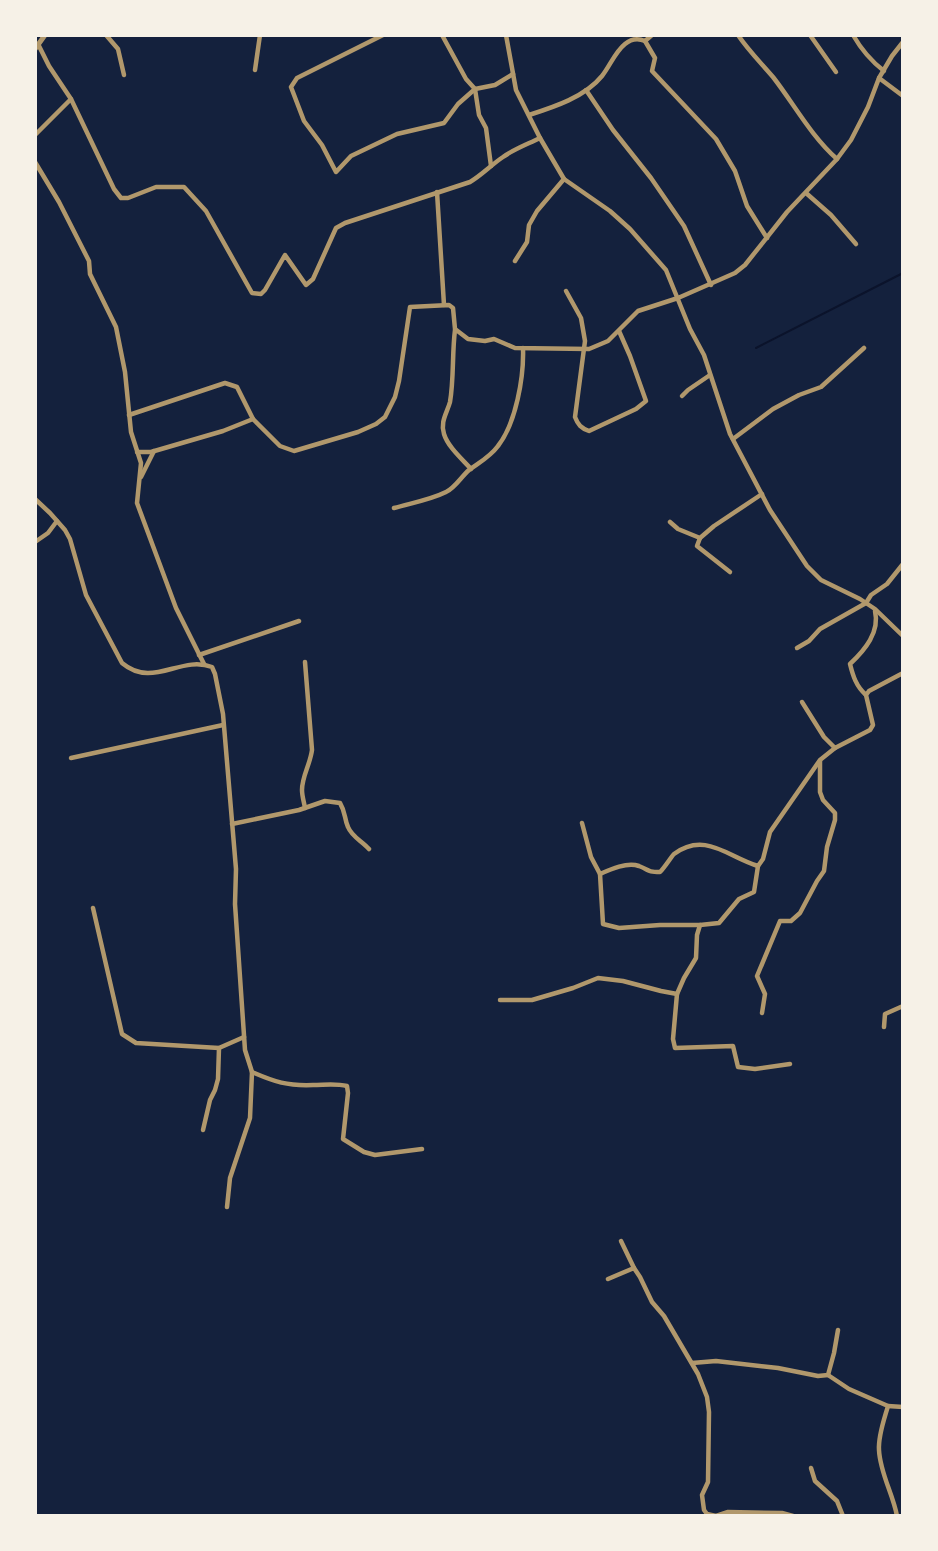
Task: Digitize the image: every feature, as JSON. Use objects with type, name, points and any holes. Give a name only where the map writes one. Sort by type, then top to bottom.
[{"type":"street","points":[[45,35],[37,47],[71,99],[114,189],[121,198],[156,187],[184,187],[206,211],[252,293],[261,294],[265,290],[285,255],[306,285],[313,279],[336,228],[470,182],[505,155],[540,138]]},
{"type":"street","points":[[106,35],[118,49],[124,75]]},
{"type":"street","points":[[255,70],[260,35]]},
{"type":"street","points":[[383,35],[297,78],[291,87],[304,121],[322,145],[336,172],[351,156],[397,134],[444,123],[458,104],[475,89],[495,85],[513,74]]},
{"type":"street","points":[[442,35],[466,79],[475,89],[479,115],[486,128],[491,166]]},
{"type":"street","points":[[506,35],[516,90],[540,138],[565,179],[610,211],[663,265],[704,355],[733,439],[770,510],[807,566],[821,580],[875,609],[903,636]]},
{"type":"street","points":[[645,41],[652,35]]},
{"type":"street","points":[[739,35],[837,159]]},
{"type":"street","points":[[810,35],[835,72]]},
{"type":"street","points":[[853,35],[861,48],[884,71]]},
{"type":"street","points":[[529,115],[586,90],[600,79],[627,42],[639,39],[645,41],[655,58],[652,71],[716,139],[736,171],[747,206],[767,238]]},
{"type":"street","points":[[456,329],[468,339],[494,340],[515,348],[589,349],[619,331],[638,311],[678,299],[735,273],[745,265],[851,140],[879,78],[903,42]]},
{"type":"street","points":[[879,78],[903,96]]},
{"type":"street","points":[[586,90],[684,226],[711,285]]},
{"type":"street","points":[[35,135],[71,99]]},
{"type":"street","points":[[35,162],[89,261],[90,274],[116,327],[125,372],[131,432],[141,463],[137,503],[176,608],[204,664]]},
{"type":"street","points":[[515,261],[527,242],[529,225],[537,211],[565,179]]},
{"type":"street","points":[[437,192],[444,305]]},
{"type":"street","points":[[806,193],[831,215],[856,243]]},
{"type":"street","points":[[566,291],[581,318],[584,349],[575,417],[583,429],[589,431],[636,409],[646,401],[619,331]]},
{"type":"street","points":[[129,415],[225,383],[237,387],[253,419],[280,446],[294,450],[358,432],[385,417],[395,397],[410,307],[449,304],[453,307],[456,329],[450,399],[442,422],[447,440],[471,469]]},
{"type":"street","points":[[394,508],[449,491],[500,444],[515,407],[523,375],[523,348]]},
{"type":"street","points":[[733,439],[773,409],[821,387],[864,348]]},
{"type":"street","points":[[682,396],[710,375]]},
{"type":"street","points":[[137,452],[151,452],[223,431],[253,419]]},
{"type":"street","points":[[139,481],[155,450]]},
{"type":"street","points":[[730,572],[697,546],[699,538],[762,494]]},
{"type":"street","points":[[35,499],[65,530],[70,539],[86,595],[122,663],[137,672],[149,674],[204,664],[212,667],[215,674],[223,714],[236,869],[235,904],[245,1049],[252,1072],[250,1118],[230,1178],[227,1207]]},
{"type":"street","points":[[35,542],[48,533],[57,521]]},
{"type":"street","points":[[670,522],[678,529],[699,538]]},
{"type":"street","points":[[797,648],[809,641],[820,629],[866,603],[871,595],[887,584],[903,564]]},
{"type":"street","points":[[582,823],[591,857],[600,874],[603,924],[619,928],[719,923],[739,899],[754,892],[758,866],[763,859],[770,832],[820,760],[835,748],[870,730],[873,725],[866,695],[858,687],[850,664],[862,652],[874,632],[877,619],[875,609]]},
{"type":"street","points":[[200,655],[299,621]]},
{"type":"street","points":[[305,662],[312,750],[310,764],[304,775],[302,792],[305,808]]},
{"type":"street","points":[[866,695],[903,673]]},
{"type":"street","points":[[803,702],[824,737],[835,748]]},
{"type":"street","points":[[71,758],[223,725]]},
{"type":"street","points":[[762,1013],[765,995],[757,976],[780,922],[791,921],[800,913],[824,871],[835,813],[823,800],[820,792],[820,760]]},
{"type":"street","points":[[232,824],[325,801],[340,803],[346,812],[347,826],[369,849]]},
{"type":"street","points":[[600,874],[628,865],[638,865],[648,872],[660,872],[672,855],[691,845],[721,849],[758,866]]},
{"type":"street","points":[[93,908],[122,1034],[136,1043],[219,1048],[244,1037]]},
{"type":"street","points":[[699,925],[696,958],[677,994],[673,1039],[675,1048],[733,1046],[738,1066],[747,1068],[790,1063]]},
{"type":"street","points":[[500,1000],[532,1000],[598,978],[677,994]]},
{"type":"street","points":[[884,1027],[885,1014],[903,1006]]},
{"type":"street","points":[[203,1130],[218,1079],[219,1048]]},
{"type":"street","points":[[252,1072],[276,1083],[346,1086],[348,1093],[343,1139],[364,1152],[375,1155],[422,1149]]},
{"type":"street","points":[[621,1241],[652,1302],[698,1374],[708,1402],[708,1482],[702,1495],[704,1510],[707,1514],[716,1516],[728,1512],[782,1513],[793,1516]]},
{"type":"street","points":[[608,1279],[634,1268]]},
{"type":"street","points":[[828,1375],[838,1330]]},
{"type":"street","points":[[692,1363],[716,1360],[818,1376],[828,1375],[849,1389],[888,1406],[903,1407]]},
{"type":"street","points":[[888,1406],[878,1447],[884,1476],[898,1516],[890,1516]]},
{"type":"street","points":[[811,1468],[815,1481],[837,1501],[843,1516]]},
{"type":"waterway","points":[[756,348],[903,273]]}]
